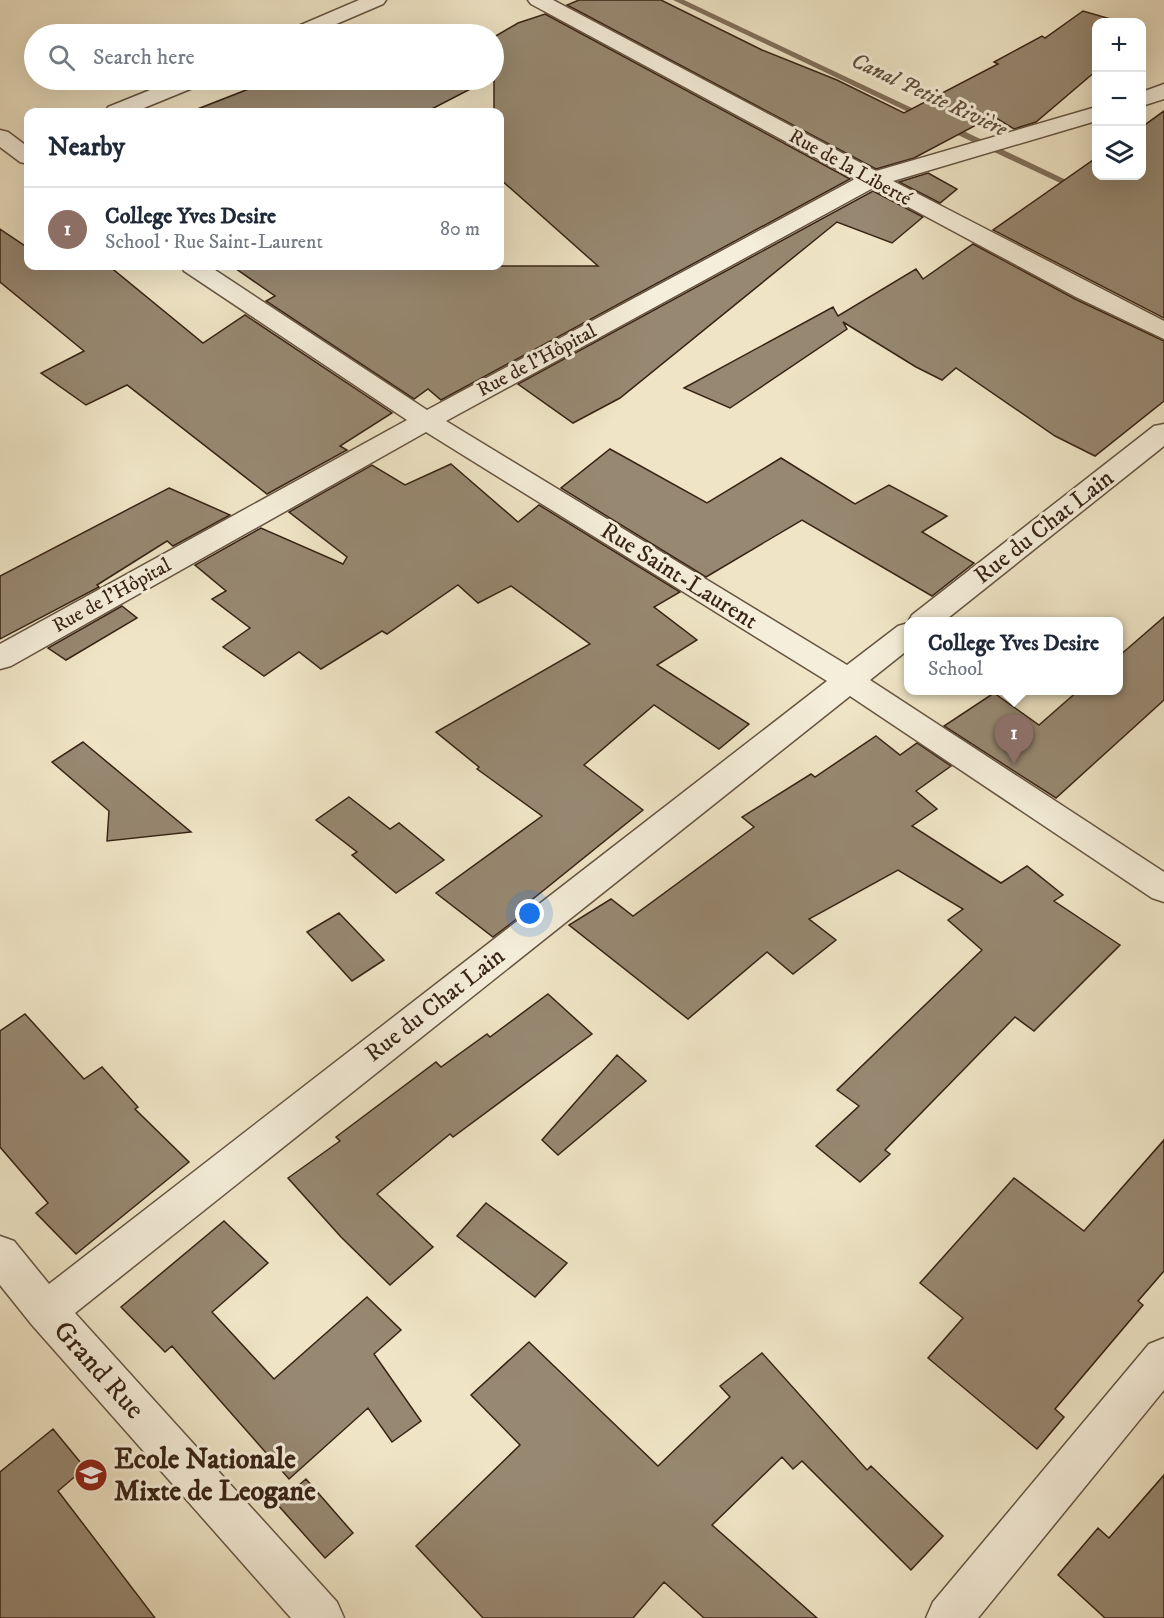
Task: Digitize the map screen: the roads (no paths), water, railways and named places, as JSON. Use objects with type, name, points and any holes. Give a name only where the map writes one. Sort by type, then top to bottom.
[{"type":"street","points":[[320,24],[376,0]]},
{"type":"street","name":"Rue de la Liberté","points":[[538,0],[656,61],[871,180],[1164,331]]},
{"type":"street","points":[[126,108],[168,90]]},
{"type":"street","points":[[1146,98],[1164,91]]},
{"type":"street","name":"Rue de l'Hôpital","points":[[0,658],[426,421],[871,180],[1092,115]]},
{"type":"street","points":[[0,137],[24,151]]},
{"type":"street","points":[[0,163],[24,154]]},
{"type":"street","name":"Rue Saint-Laurent","points":[[199,270],[426,421],[848,680],[1164,889]]},
{"type":"street","name":"Rue du Chat Lain","points":[[928,617],[1164,432]]},
{"type":"street","name":"Rue du Chat Lain","points":[[46,1311],[904,637]]},
{"type":"street","name":"Grand Rue","points":[[0,1254],[46,1311],[321,1618]]},
{"type":"street","points":[[949,1618],[1164,1358]]},
{"type":"waterway","name":"Canal Petite Rivière","points":[[677,0],[926,117]]},
{"type":"waterway","name":"Canal Petite Rivière","points":[[946,126],[1078,188]]},
{"type":"place","name":"College Yves Desire","points":[[1014,764]]},
{"type":"place","name":"Ecole Nationale Mixte de Leogane","points":[[91,1475]]}]
